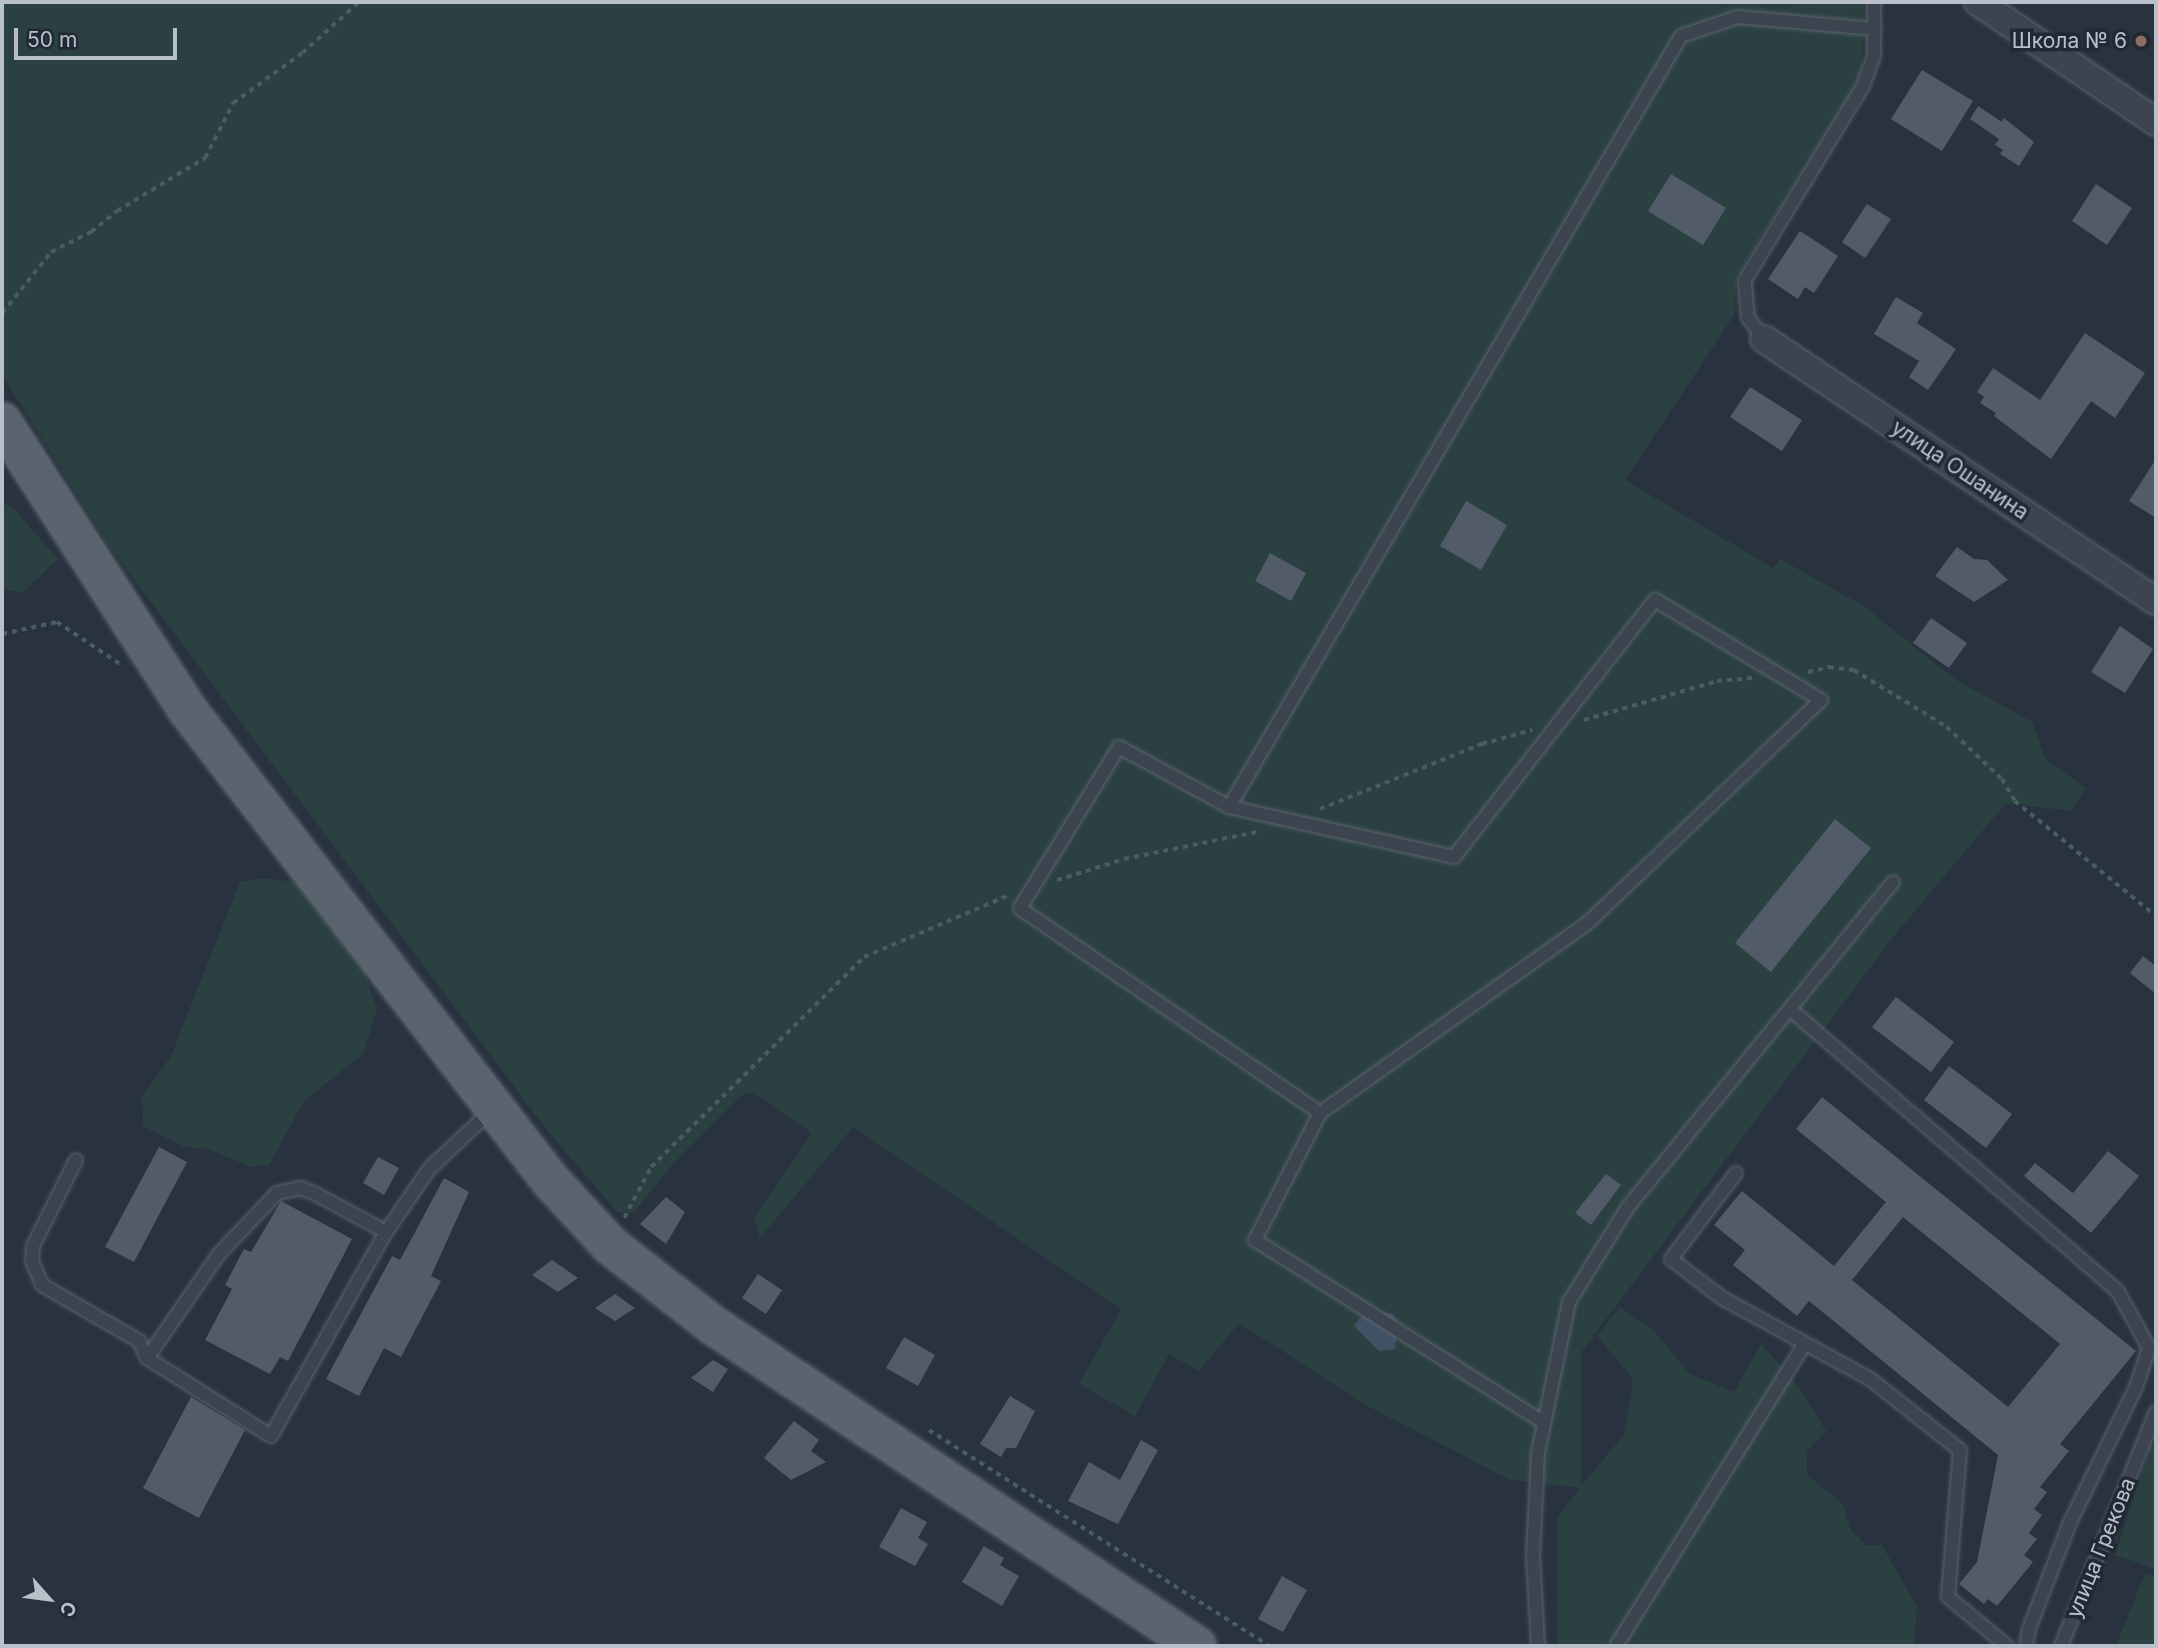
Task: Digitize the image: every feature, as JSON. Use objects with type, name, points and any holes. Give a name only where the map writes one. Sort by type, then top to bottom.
[{"type":"main road","points":[[2,422],[52,506],[187,708],[550,1180],[611,1246],[651,1281],[1197,1646]]},
{"type":"street","points":[[1978,2],[2156,122]]},
{"type":"street","name":"улица Ошанина","points":[[1764,339],[2156,601]]},
{"type":"lane","points":[[1764,339],[1748,318],[1745,280],[1863,86],[1874,55],[1874,2]]},
{"type":"lane","points":[[1229,807],[1681,36],[1738,17],[1874,29]]},
{"type":"lane","points":[[1320,1114],[1020,908],[1119,747],[1229,807],[1454,857],[1654,600],[1821,700],[1589,922],[1320,1114],[1255,1240],[1544,1423]]},
{"type":"lane","points":[[1538,1646],[1533,1556],[1544,1423],[1569,1302],[1593,1257],[1628,1207],[1893,882]]},
{"type":"lane","points":[[1791,1010],[2117,1290],[2149,1348],[2136,1387],[2071,1520],[2029,1629],[2026,1646]]},
{"type":"lane","points":[[76,1160],[33,1246],[36,1273],[54,1294],[139,1341],[147,1358],[271,1436],[386,1232],[430,1168],[494,1107]]},
{"type":"lane","points":[[1736,1173],[1671,1259],[1723,1298],[1882,1386],[1960,1450],[1948,1597],[2007,1646]]},
{"type":"lane","points":[[147,1358],[219,1254],[277,1193],[300,1188],[314,1193],[386,1232]]},
{"type":"lane","points":[[1616,1646],[1805,1343]]},
{"type":"lane","name":"улица Грекова","points":[[2061,1646],[2156,1412]]},
{"type":"path","points":[[2,313],[51,252],[92,232],[117,211],[205,158],[233,103],[302,53],[359,2]]},
{"type":"path","points":[[2,634],[57,622],[122,665]]},
{"type":"path","points":[[921,1425],[1269,1646]]},
{"type":"green space","points":[[2,2],[1864,2],[1862,67],[1855,86],[1737,276],[1734,315],[1625,480],[1773,568],[1780,559],[1862,605],[1956,680],[2032,722],[2046,760],[2086,788],[2071,811],[2006,803],[1893,937],[1582,1351],[1581,1486],[1624,1435],[1633,1379],[1597,1336],[1620,1307],[1654,1331],[1690,1374],[1734,1392],[1761,1344],[1798,1385],[1826,1431],[1807,1451],[1807,1475],[1843,1504],[1850,1529],[1866,1545],[1882,1545],[1917,1607],[1914,1646],[1558,1646],[1558,1516],[1580,1488],[1510,1480],[1366,1405],[1239,1323],[1199,1371],[1169,1354],[1135,1416],[1079,1384],[1121,1309],[853,1127],[760,1238],[754,1218],[812,1133],[753,1092],[742,1095],[672,1165],[633,1213],[617,1212],[542,1124],[111,549],[2,375]]},
{"type":"green space","points":[[2,502],[14,509],[58,559],[23,592],[2,590]]},
{"type":"green space","points":[[261,878],[297,882],[363,965],[377,1010],[363,1054],[304,1101],[269,1165],[252,1167],[208,1149],[185,1147],[143,1126],[142,1097],[171,1056],[240,882]]},
{"type":"green space","points":[[2151,1445],[2156,1447],[2156,1569],[2115,1555]]},
{"type":"green space","points":[[2145,1573],[2156,1577],[2156,1646],[2116,1646]]},
{"type":"water","points":[[1365,1310],[1393,1314],[1398,1323],[1395,1349],[1379,1351],[1354,1326]]},
{"type":"building","points":[[1922,70],[1973,101],[1942,151],[1891,119]]},
{"type":"building","points":[[1978,106],[2002,122],[2004,118],[2034,142],[2019,166],[2000,154],[2003,150],[1995,145],[1999,139],[1970,119]]},
{"type":"building","points":[[1671,174],[1726,208],[1703,245],[1648,211]]},
{"type":"building","points":[[2096,184],[2132,208],[2107,245],[2072,221]]},
{"type":"building","points":[[1867,204],[1891,219],[1865,258],[1842,242]]},
{"type":"building","points":[[1800,231],[1838,256],[1814,293],[1805,287],[1798,299],[1768,279]]},
{"type":"building","points":[[1896,297],[1923,313],[1917,323],[1956,349],[1928,390],[1909,377],[1919,361],[1874,334]]},
{"type":"building","points":[[2085,333],[2145,373],[2115,418],[2091,401],[2051,459],[1994,416],[1996,413],[1980,403],[1984,397],[1977,392],[1993,368],[2040,400]]},
{"type":"building","points":[[1750,387],[1802,420],[1782,451],[1730,417]]},
{"type":"building","points":[[2156,459],[2156,518],[2129,501]]},
{"type":"building","points":[[1466,501],[1507,525],[1481,570],[1440,546]]},
{"type":"building","points":[[1957,547],[1974,559],[1987,560],[2008,580],[1974,602],[1935,576]]},
{"type":"building","points":[[1270,553],[1306,573],[1291,601],[1255,581]]},
{"type":"building","points":[[1931,618],[1967,643],[1949,668],[1913,643]]},
{"type":"building","points":[[2120,626],[2153,649],[2125,693],[2091,672]]},
{"type":"building","points":[[1835,819],[1871,848],[1771,972],[1735,943]]},
{"type":"building","points":[[2143,956],[2156,966],[2156,994],[2130,973]]},
{"type":"building","points":[[1896,997],[1954,1042],[1931,1072],[1872,1027]]},
{"type":"building","points":[[1949,1066],[2012,1114],[1986,1148],[1924,1100]]},
{"type":"building","points":[[1822,1097],[2136,1351],[2060,1444],[2069,1451],[2040,1487],[2047,1492],[2034,1509],[2042,1515],[2029,1533],[2037,1539],[2024,1555],[2033,1562],[1997,1606],[1988,1599],[1984,1604],[1959,1584],[1977,1562],[1998,1455],[1809,1301],[1797,1316],[1733,1265],[1745,1250],[1714,1225],[1742,1191],[1834,1266],[1886,1202],[1796,1129]],"holes":[[[1903,1217],[2060,1344],[2008,1407],[1852,1280]]]},
{"type":"building","points":[[159,1147],[187,1162],[134,1262],[105,1247]]},
{"type":"building","points":[[2108,1151],[2139,1176],[2091,1233],[2024,1176],[2035,1163],[2073,1193]]},
{"type":"building","points":[[378,1157],[399,1168],[384,1195],[363,1183]]},
{"type":"building","points":[[1606,1174],[1621,1185],[1591,1225],[1575,1213]]},
{"type":"building","points":[[444,1178],[469,1192],[431,1276],[441,1281],[401,1357],[384,1348],[359,1396],[326,1379],[392,1256],[400,1260]]},
{"type":"building","points":[[666,1197],[685,1212],[666,1244],[640,1224]]},
{"type":"building","points":[[281,1201],[352,1239],[288,1361],[280,1357],[270,1374],[205,1340],[232,1289],[225,1285],[244,1249],[251,1252]]},
{"type":"building","points":[[552,1260],[578,1278],[558,1292],[532,1275]]},
{"type":"building","points":[[758,1274],[782,1290],[766,1314],[742,1298]]},
{"type":"building","points":[[615,1294],[635,1308],[615,1321],[595,1308]]},
{"type":"building","points":[[904,1337],[935,1355],[918,1386],[886,1368]]},
{"type":"building","points":[[713,1360],[728,1369],[713,1392],[691,1378]]},
{"type":"building","points":[[1010,1396],[1035,1411],[1016,1448],[1006,1448],[1001,1457],[980,1444]]},
{"type":"building","points":[[191,1397],[245,1430],[199,1518],[143,1488]]},
{"type":"building","points":[[794,1421],[819,1440],[811,1451],[826,1462],[791,1480],[764,1458]]},
{"type":"building","points":[[1141,1440],[1158,1450],[1118,1524],[1068,1501],[1089,1462],[1120,1480]]},
{"type":"building","points":[[901,1508],[927,1522],[918,1538],[928,1544],[915,1566],[879,1547]]},
{"type":"building","points":[[984,1546],[1004,1558],[1000,1565],[1019,1576],[1002,1606],[962,1582]]},
{"type":"building","points":[[1282,1576],[1307,1590],[1283,1632],[1258,1619]]},
{"type":"place","name":"Школа № 6","points":[[2141,41]]}]
